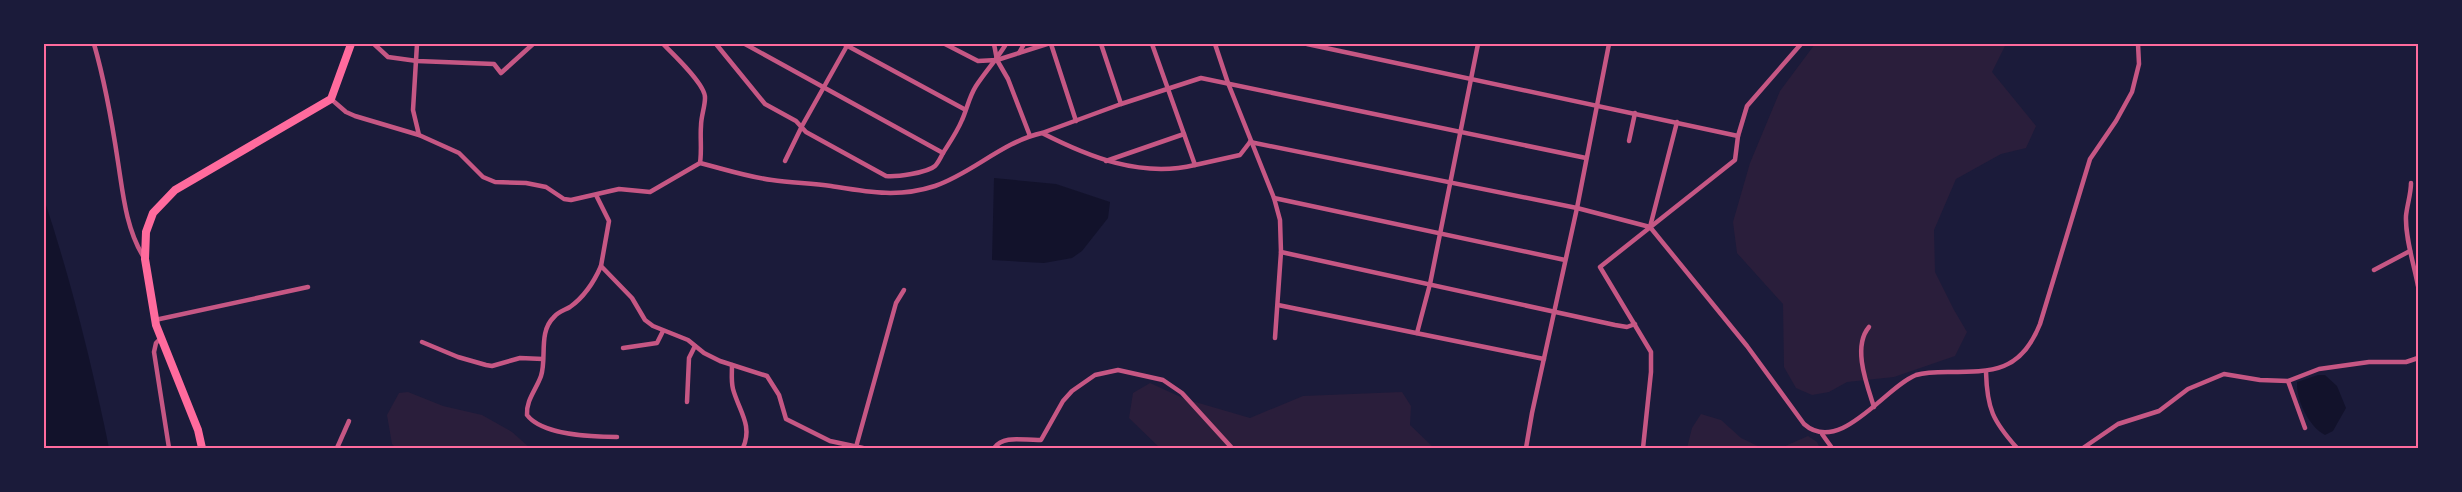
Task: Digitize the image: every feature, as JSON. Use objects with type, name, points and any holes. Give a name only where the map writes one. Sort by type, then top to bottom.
[{"type":"main road","points":[[202,448],[198,430],[155,320],[145,259],[146,232],[153,213],[176,190],[331,99],[351,44]]},
{"type":"street","points":[[94,44],[107,94],[123,200],[139,249],[145,259]]},
{"type":"street","points":[[374,44],[388,57],[417,61],[494,64],[501,73],[533,44]]},
{"type":"street","points":[[417,44],[413,110],[419,135]]},
{"type":"street","points":[[663,44],[702,86],[706,96],[702,112],[703,147],[700,163]]},
{"type":"street","points":[[716,44],[765,104],[802,126],[806,132],[886,176],[897,177],[930,169],[937,164],[957,132],[964,117],[964,110],[977,85],[997,60],[1006,44]]},
{"type":"street","points":[[744,44],[755,46],[824,88],[943,153]]},
{"type":"street","points":[[785,161],[846,44],[964,110]]},
{"type":"street","points":[[945,44],[978,62],[997,60],[1049,44],[1076,121]]},
{"type":"street","points":[[994,44],[997,60],[1008,79],[1030,136]]},
{"type":"street","points":[[1019,53],[1024,44]]},
{"type":"street","points":[[1101,44],[1121,104]]},
{"type":"street","points":[[1152,44],[1195,165]]},
{"type":"street","points":[[1215,44],[1250,142],[1274,198],[1280,220],[1281,252],[1275,338]]},
{"type":"street","points":[[1307,44],[1738,136]]},
{"type":"street","points":[[1417,333],[1430,284],[1478,44]]},
{"type":"street","points":[[1526,448],[1609,44]]},
{"type":"street","points":[[1643,448],[1652,364],[1649,347],[1600,267],[1735,160],[1738,136],[1747,106],[1801,44]]},
{"type":"street","points":[[1250,142],[1577,208],[1650,227],[1747,346],[1804,424],[1815,433],[1822,434],[1832,432],[1874,407],[1915,376],[1932,372],[1986,372],[2011,362],[2028,349],[2035,338],[2090,159],[2116,121],[2132,92],[2139,64],[2138,44]]},
{"type":"street","points":[[331,99],[346,112],[355,116],[419,135],[459,153],[483,177],[495,182],[526,183],[546,187],[564,199],[571,200],[619,189],[650,192],[700,163],[770,180],[831,186],[870,194],[927,188],[945,182],[1030,136],[1201,78],[1586,158]]},
{"type":"street","points":[[1629,141],[1635,113]]},
{"type":"street","points":[[1650,227],[1677,122]]},
{"type":"street","points":[[1042,133],[1089,156],[1155,170],[1176,170],[1240,155],[1250,142]]},
{"type":"street","points":[[1106,161],[1184,134]]},
{"type":"street","points":[[2411,183],[2406,216],[2410,251],[2418,286]]},
{"type":"street","points":[[596,195],[609,221],[601,266],[585,293],[553,318],[548,326],[544,340],[542,373],[526,408],[530,420],[559,432],[591,437],[617,437]]},
{"type":"street","points":[[1274,198],[1565,260]]},
{"type":"street","points":[[2374,270],[2410,251]]},
{"type":"street","points":[[1281,252],[1627,327],[1635,324]]},
{"type":"street","points":[[601,266],[632,298],[645,320],[663,331],[688,340],[704,353],[767,376],[779,395],[786,419],[830,441],[863,448]]},
{"type":"street","points":[[155,320],[308,287]]},
{"type":"street","points":[[856,447],[896,303],[904,290]]},
{"type":"street","points":[[1278,305],[1544,359]]},
{"type":"street","points":[[1869,327],[1862,346],[1866,385],[1874,407]]},
{"type":"street","points":[[623,348],[657,343],[663,331]]},
{"type":"street","points":[[161,338],[156,343],[154,352],[170,448]]},
{"type":"street","points":[[422,342],[458,357],[492,366],[520,358],[543,359]]},
{"type":"street","points":[[687,402],[689,358],[695,346]]},
{"type":"street","points":[[2083,448],[2118,424],[2159,411],[2188,389],[2224,374],[2259,380],[2288,381],[2319,369],[2369,362],[2406,362],[2418,358]]},
{"type":"street","points":[[732,365],[732,387],[748,432],[743,448]]},
{"type":"street","points":[[994,448],[1004,440],[1041,440],[1063,401],[1072,391],[1095,375],[1118,370],[1163,380],[1182,393],[1233,448]]},
{"type":"street","points":[[1986,372],[1987,398],[1991,412],[2017,448]]},
{"type":"street","points":[[2288,381],[2305,428]]},
{"type":"street","points":[[337,448],[349,421]]},
{"type":"street","points":[[1822,434],[1832,448]]},
{"type":"shaded area","points":[[1815,44],[2006,44],[1992,72],[2036,126],[2026,148],[2001,154],[1956,179],[1934,230],[1935,272],[1967,332],[1955,356],[1894,377],[1847,382],[1829,392],[1812,395],[1796,388],[1784,367],[1783,304],[1737,253],[1733,222],[1750,163],[1780,91]]},
{"type":"shaded area","points":[[994,178],[1056,184],[1110,202],[1108,218],[1082,251],[1072,258],[1044,263],[992,260]]},
{"type":"shaded area","points":[[44,199],[80,323],[109,448],[44,448]]},
{"type":"shaded area","points":[[2325,375],[2337,386],[2346,408],[2333,431],[2325,435],[2309,419],[2301,405],[2297,389],[2297,382]]},
{"type":"shaded area","points":[[1150,383],[1185,399],[1250,418],[1303,396],[1402,392],[1411,406],[1410,425],[1434,448],[1160,448],[1129,418],[1133,393]]},
{"type":"shaded area","points":[[408,392],[443,406],[482,415],[512,432],[530,448],[396,448],[392,444],[387,415],[399,393]]},
{"type":"shaded area","points":[[1701,414],[1721,420],[1741,438],[1762,448],[1687,448],[1692,428]]},
{"type":"shaded area","points":[[1808,436],[1817,442],[1820,448],[1781,448]]}]
